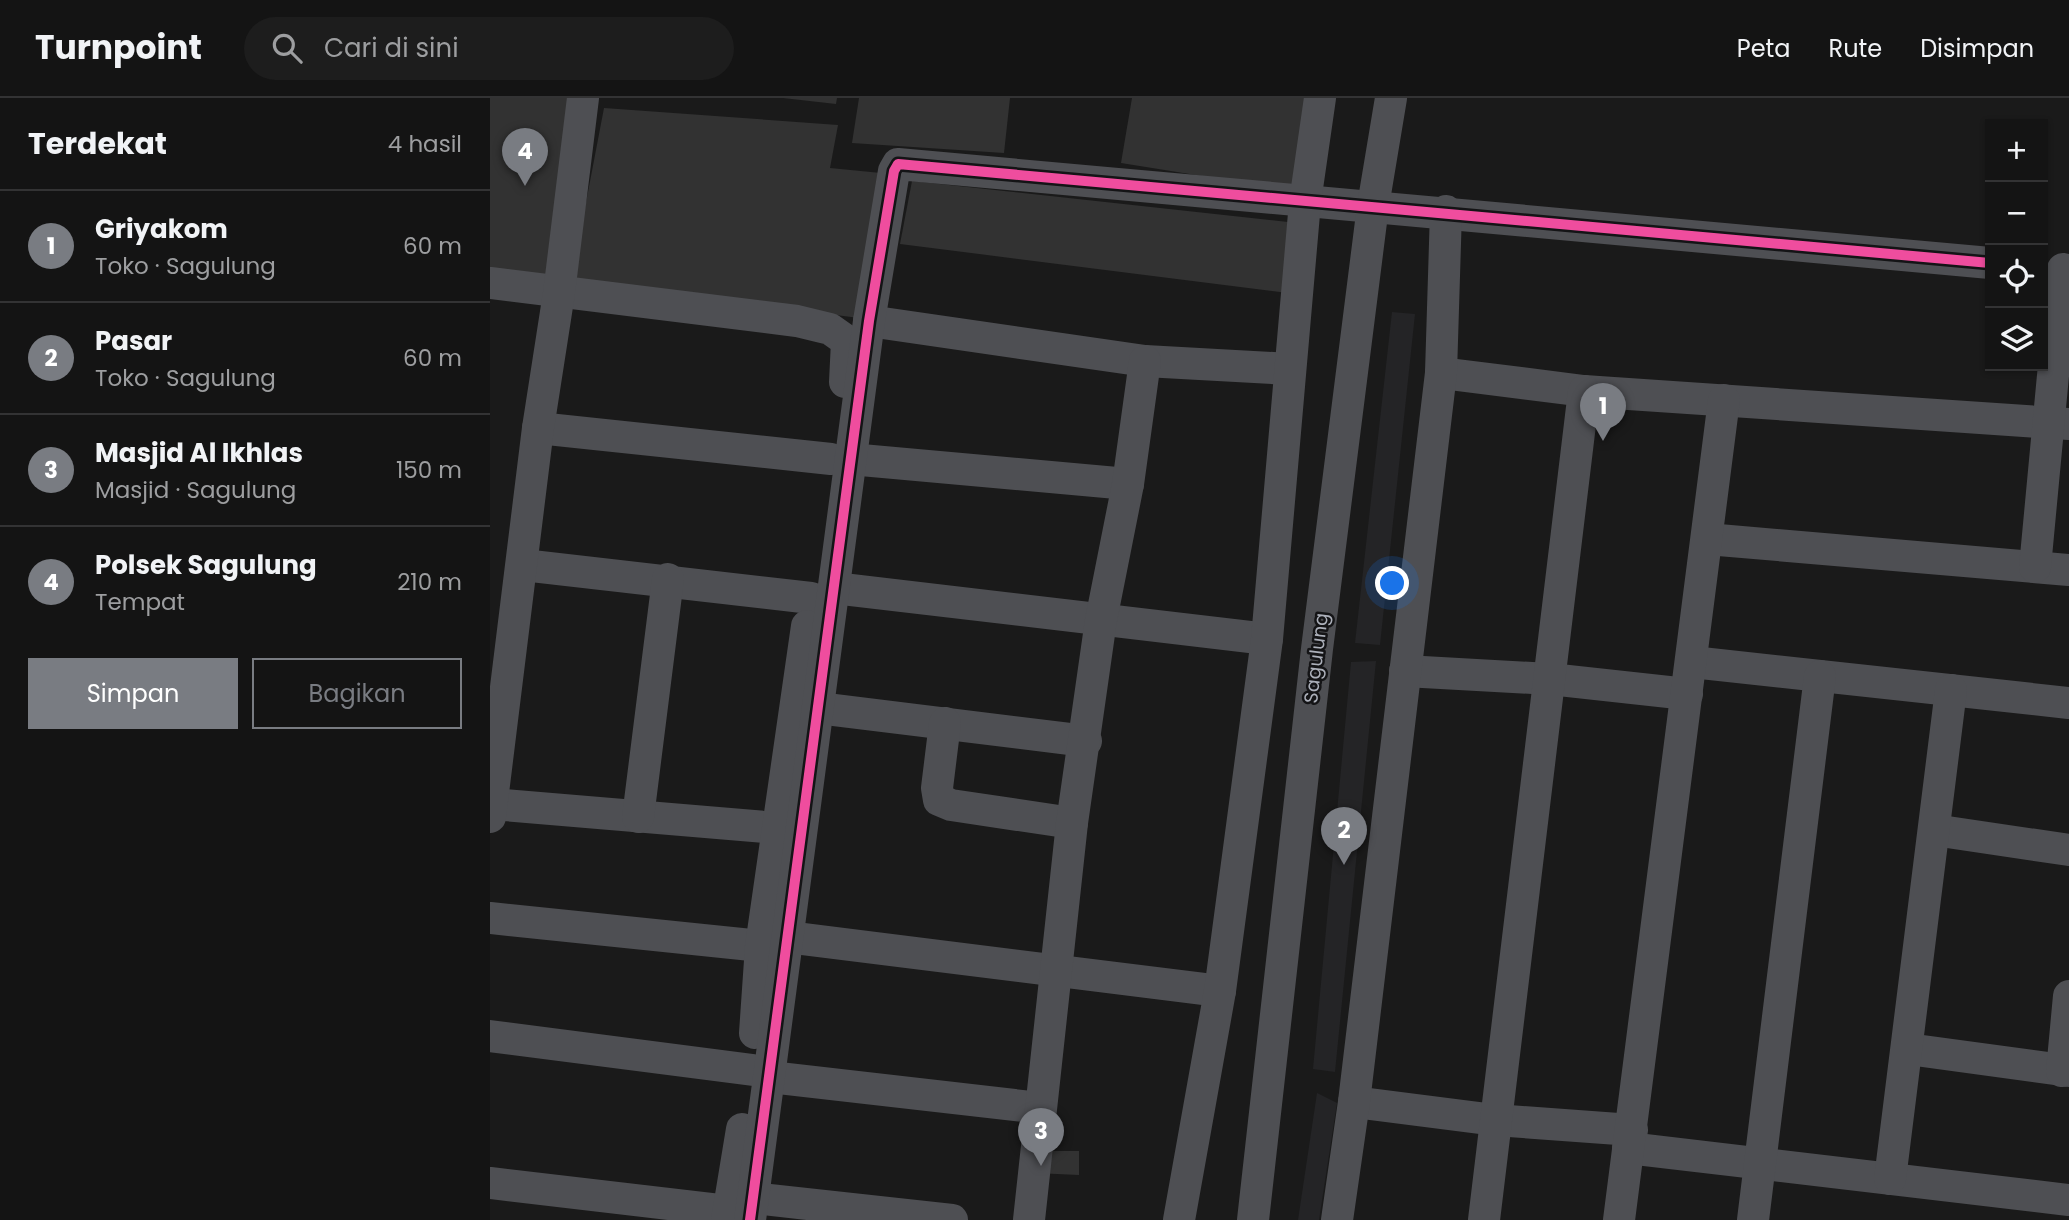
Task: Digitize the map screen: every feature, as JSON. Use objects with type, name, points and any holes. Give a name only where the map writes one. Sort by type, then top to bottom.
[{"type":"street","points":[[583,98],[559,293],[538,428],[523,565],[499,684],[491,811],[638,817],[777,828]]},
{"type":"street","points":[[1179,1220],[1220,991],[1267,639],[1305,202],[1320,98]]},
{"type":"street","name":"Sagulung","points":[[1253,1220],[1317,649],[1373,206],[1391,98]]},
{"type":"street","points":[[840,459],[869,321],[894,171],[898,164],[1305,202],[1446,211],[1985,263]]},
{"type":"street","points":[[1337,1220],[1354,1102],[1441,373],[1446,211]]},
{"type":"street","points":[[2035,567],[2059,423],[2058,269]]},
{"type":"street","points":[[490,283],[797,321],[830,329],[847,341],[848,367],[840,459],[822,593],[777,828],[774,942],[761,1074],[739,1212]]},
{"type":"street","points":[[869,321],[1145,361],[1290,369]]},
{"type":"street","points":[[1029,1220],[1072,823],[1086,741],[1101,620],[1128,484],[1145,361]]},
{"type":"street","points":[[1441,373],[1584,391],[2059,423]]},
{"type":"street","points":[[1484,1220],[1584,391]]},
{"type":"street","points":[[1619,1220],[1724,400]]},
{"type":"street","points":[[538,428],[840,459],[1128,484]]},
{"type":"street","points":[[1707,539],[2069,570]]},
{"type":"street","points":[[523,565],[1101,620],[1267,639]]},
{"type":"street","points":[[638,817],[667,579]]},
{"type":"street","points":[[774,942],[818,708],[822,593]]},
{"type":"street","points":[[1692,662],[2069,703]]},
{"type":"street","points":[[1405,671],[1550,679],[1687,694]]},
{"type":"street","points":[[1753,1220],[1820,676]]},
{"type":"street","points":[[1890,1179],[1951,690]]},
{"type":"street","points":[[818,708],[1086,741]]},
{"type":"street","points":[[945,723],[937,788],[939,800],[951,805],[1072,823]]},
{"type":"street","points":[[1934,830],[2069,850]]},
{"type":"street","points":[[490,918],[774,942],[1220,991]]},
{"type":"street","points":[[1908,1049],[2066,1071],[2069,996]]},
{"type":"street","points":[[490,1036],[761,1074],[1040,1108]]},
{"type":"street","points":[[1354,1102],[1630,1139],[1759,1164],[2069,1200]]},
{"type":"street","points":[[490,1183],[739,1212],[952,1220]]},
{"type":"shaded area","points":[[1392,312],[1415,314],[1380,645],[1355,643]]},
{"type":"shaded area","points":[[1376,661],[1335,1072],[1313,1069],[1351,662]]},
{"type":"shaded area","points":[[1317,1093],[1337,1103],[1319,1220],[1298,1220]]},
{"type":"building","points":[[490,98],[572,98],[549,279],[490,273]]},
{"type":"building","points":[[783,98],[837,98],[836,104]]},
{"type":"building","points":[[859,98],[1010,98],[1004,153],[852,143]]},
{"type":"building","points":[[1132,98],[1313,98],[1301,192],[1121,163]]},
{"type":"building","points":[[604,108],[838,125],[830,168],[881,173],[859,318],[571,281]]},
{"type":"building","points":[[912,181],[1297,223],[1288,293],[900,244]]},
{"type":"building","points":[[1039,1151],[1079,1151],[1079,1175],[1035,1173]]},
{"type":"cycle path","points":[[750,1220],[869,321],[894,171],[898,164],[1985,263]]},
{"type":"place","name":"Polsek Sagulung","points":[[525,186]]},
{"type":"place","name":"Griyakom","points":[[1603,441]]},
{"type":"place","name":"Pasar","points":[[1344,865]]},
{"type":"place","name":"Masjid Al Ikhlas","points":[[1041,1166]]}]
